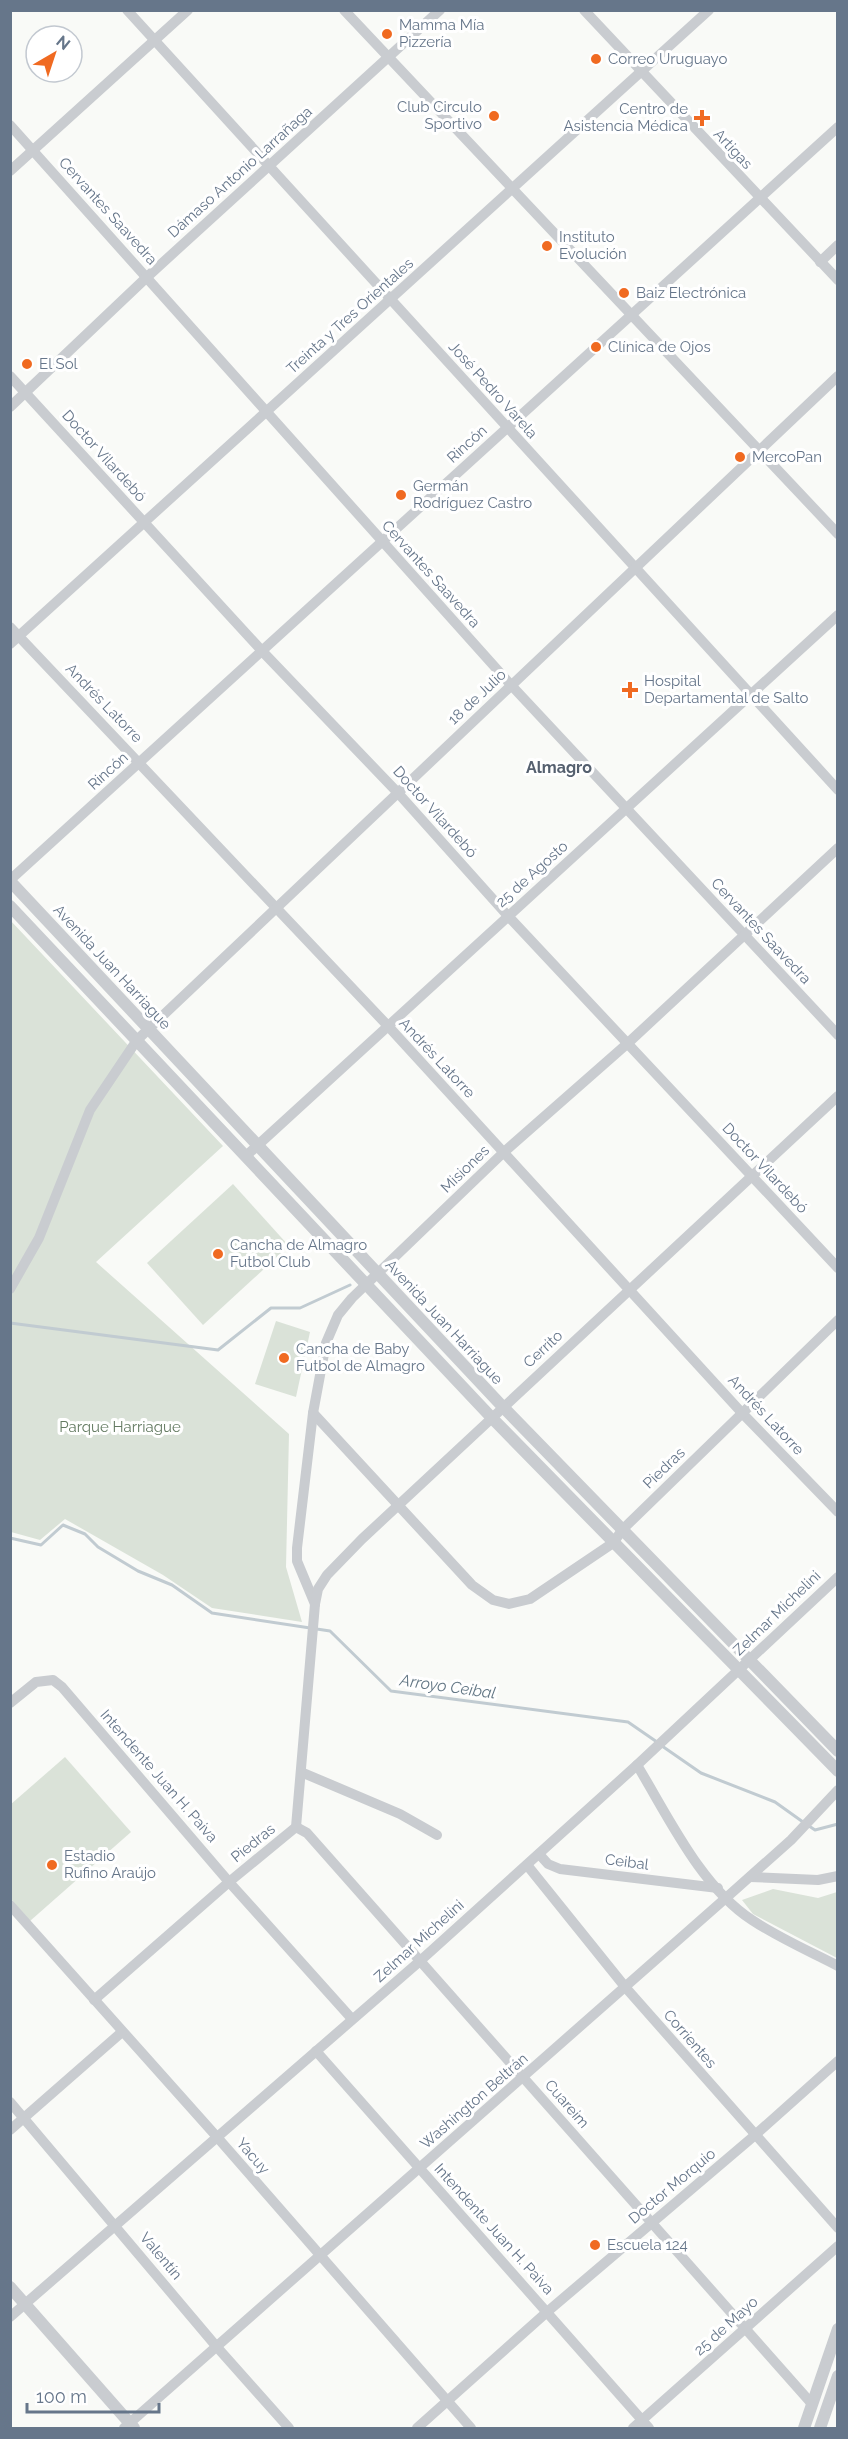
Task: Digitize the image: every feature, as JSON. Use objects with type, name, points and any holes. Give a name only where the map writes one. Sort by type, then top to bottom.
[{"type":"street","name":"José Pedro Varela","points":[[127,10],[837,790]]},
{"type":"street","points":[[10,171],[188,10]]},
{"type":"street","points":[[344,10],[837,534]]},
{"type":"street","name":"Dámaso Antonio Larrañaga","points":[[10,407],[147,277],[440,10]]},
{"type":"street","name":"Artigas","points":[[584,10],[837,280]]},
{"type":"street","name":"Treinta y Tres Orientales","points":[[15,640],[710,10]]},
{"type":"street","name":"Cervantes Saavedra","points":[[10,125],[511,685],[837,1035]]},
{"type":"street","name":"Rincón","points":[[10,881],[759,198],[835,133]]},
{"type":"street","points":[[820,262],[837,245]]},
{"type":"street","name":"Doctor Vilardebó","points":[[10,376],[262,651],[398,793],[508,916],[837,1268]]},
{"type":"street","name":"18 de Julio","points":[[10,1289],[39,1238],[90,1110],[137,1040],[837,376]]},
{"type":"street","name":"25 de Agosto","points":[[247,1155],[837,615]]},
{"type":"street","name":"Andrés Latorre","points":[[10,627],[15,640],[140,762],[388,1026],[742,1413],[837,1512]]},
{"type":"street","name":"Misiones","points":[[315,1604],[297,1561],[312,1413],[326,1343],[338,1315],[366,1283],[504,1152],[628,1043],[837,848]]},
{"type":"street","name":"Avenida Juan Harriague","points":[[10,881],[150,1028],[502,1407],[837,1751]]},
{"type":"street","name":"Avenida Juan Harriague","points":[[10,906],[247,1155],[491,1417],[837,1771]]},
{"type":"street","name":"Cerrito","points":[[313,1648],[318,1588],[327,1575],[397,1505],[837,1096]]},
{"type":"street","name":"Piedras","points":[[397,1505],[472,1585],[493,1600],[509,1604],[530,1599],[613,1543],[623,1529],[837,1320]]},
{"type":"street","points":[[312,1413],[397,1505]]},
{"type":"street","name":"Zelmar Michelini","points":[[10,2317],[420,1961],[740,1670],[837,1576]]},
{"type":"street","name":"Piedras","points":[[94,2000],[229,1882],[296,1827],[313,1648]]},
{"type":"street","name":"Intendente Juan H. Paiva","points":[[10,1703],[36,1682],[53,1680],[62,1687],[229,1882],[352,2019]]},
{"type":"street","points":[[637,1765],[693,1857],[718,1888],[752,1920],[837,1966]]},
{"type":"street","points":[[302,1772],[399,1814],[437,1835]]},
{"type":"street","name":"Washington Beltrán","points":[[129,2427],[216,2346],[321,2257],[750,1877],[810,1821],[837,1790]]},
{"type":"street","name":"Cuareim","points":[[296,1827],[307,1833],[812,2404]]},
{"type":"street","name":"Ceibal","points":[[539,1854],[548,1864],[560,1869],[718,1888]]},
{"type":"street","name":"Corrientes","points":[[526,1865],[626,1988],[837,2228]]},
{"type":"street","points":[[750,1877],[818,1880],[837,1876]]},
{"type":"street","name":"Yacuy","points":[[10,1905],[217,2137],[471,2428]]},
{"type":"street","points":[[10,2130],[122,2032]]},
{"type":"street","name":"Intendente Juan H. Paiva","points":[[316,2051],[547,2312],[641,2426]]},
{"type":"street","name":"Doctor Morquio","points":[[417,2428],[547,2312],[754,2136],[837,2061]]},
{"type":"street","name":"Valentín","points":[[10,2102],[216,2346],[289,2428]]},
{"type":"street","name":"25 de Mayo","points":[[641,2426],[837,2246]]},
{"type":"street","points":[[10,2287],[129,2427]]},
{"type":"street","points":[[804,2428],[837,2329]]},
{"type":"street","points":[[820,2428],[837,2376]]},
{"type":"green space","name":"Parque Harriague","points":[[10,920],[223,1146],[96,1262],[289,1434],[286,1567],[302,1622],[212,1608],[163,1575],[65,1519],[40,1540],[11,1532]]},
{"type":"green space","name":"Cancha de Almagro Futbol Club","points":[[233,1184],[289,1246],[203,1325],[147,1263]]},
{"type":"green space","name":"Cancha de Baby Futbol de Almagro","points":[[276,1321],[310,1332],[296,1397],[255,1384]]},
{"type":"green space","name":"Estadio Rufino Araújo","points":[[65,1757],[131,1832],[30,1921],[11,1899],[10,1805]]},
{"type":"green space","points":[[773,1889],[818,1898],[837,1892],[837,1958],[753,1914],[742,1900]]},
{"type":"waterway","points":[[10,1323],[218,1350],[271,1308],[300,1308],[350,1285]]},
{"type":"waterway","name":"Arroyo Ceibal","points":[[10,1538],[41,1545],[63,1525],[85,1534],[98,1547],[138,1571],[172,1585],[212,1613],[330,1631],[391,1691],[628,1722],[657,1742]]},
{"type":"waterway","name":"Arroyo Ceibal","points":[[662,1746],[701,1773],[775,1802],[803,1822]]},
{"type":"waterway","name":"Arroyo Ceibal","points":[[809,1826],[815,1830],[838,1824]]},
{"type":"place","name":"Mamma Mía Pizzería","points":[[387,34]]},
{"type":"place","name":"Correo Uruguayo","points":[[596,59]]},
{"type":"place","name":"Club Circulo Sportivo","points":[[494,116]]},
{"type":"place","name":"Centro de Asistencia Médica","points":[[702,118]]},
{"type":"place","name":"Instituto Evolución","points":[[547,246]]},
{"type":"place","name":"Baiz Electrónica","points":[[624,293]]},
{"type":"place","name":"Clínica de Ojos","points":[[596,347]]},
{"type":"place","name":"El Sol","points":[[27,364]]},
{"type":"place","name":"MercoPan","points":[[740,457]]},
{"type":"place","name":"Germán Rodríguez Castro","points":[[401,495]]},
{"type":"place","name":"Hospital Departamental de Salto","points":[[630,690]]},
{"type":"place","name":"Cancha de Almagro Futbol Club","points":[[218,1254]]},
{"type":"place","name":"Cancha de Baby Futbol de Almagro","points":[[284,1358]]},
{"type":"place","name":"Estadio Rufino Araújo","points":[[52,1865]]},
{"type":"place","name":"Escuela 124","points":[[595,2245]]},
{"type":"district","name":"Almagro","points":[[559,767]]}]
